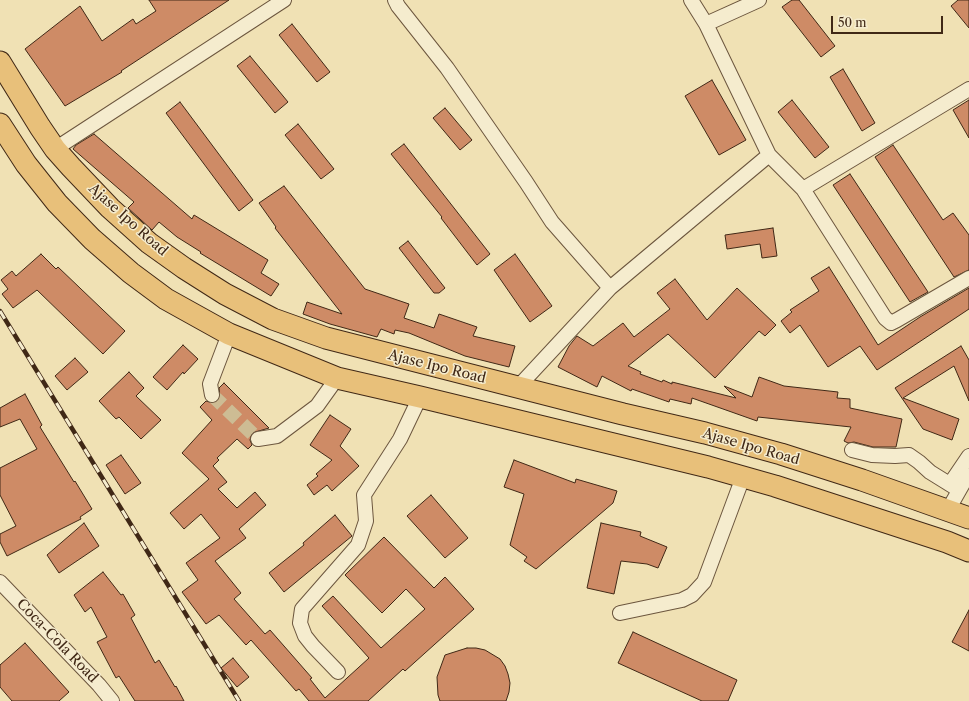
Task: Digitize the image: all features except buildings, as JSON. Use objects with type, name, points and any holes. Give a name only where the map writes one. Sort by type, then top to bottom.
[{"type":"highway","name":"Ajase Ipo Road","points":[[0,62],[40,128],[55,149],[110,208],[149,243],[184,268],[225,294],[273,319],[326,338],[705,433],[759,448],[862,480],[969,518]]},
{"type":"highway","points":[[0,124],[26,164],[57,203],[92,239],[131,273],[166,299],[229,334],[337,378],[708,467],[947,542],[969,551]]},
{"type":"highway","points":[[747,478],[759,448]]},
{"type":"street","points":[[55,149],[284,0]]},
{"type":"street","points":[[395,0],[398,6],[447,68],[552,222],[610,288]]},
{"type":"street","points":[[691,0],[706,24],[770,155],[804,189],[885,318],[891,323],[969,278]]},
{"type":"street","points":[[706,24],[759,0]]},
{"type":"street","points":[[804,189],[969,89]]},
{"type":"street","points":[[518,387],[610,288],[770,155]]},
{"type":"street","points":[[212,395],[210,384],[229,334]]},
{"type":"street","points":[[258,439],[277,436],[317,406],[337,378]]},
{"type":"street","points":[[338,672],[312,646],[305,636],[300,623],[302,609],[358,545],[366,521],[364,495],[400,439],[420,397]]},
{"type":"street","points":[[852,450],[872,455],[909,455],[930,472],[955,487]]},
{"type":"street","points":[[948,510],[955,487],[969,456]]},
{"type":"street","points":[[955,487],[964,482],[969,476]]},
{"type":"street","points":[[620,612],[682,600],[692,595],[704,582],[747,478]]},
{"type":"street","name":"Coca-Cola Road","points":[[2,587],[99,685],[112,701]]},
{"type":"tunnel","points":[[212,395],[258,439]]},
{"type":"railway","points":[[0,311],[239,701]]}]
